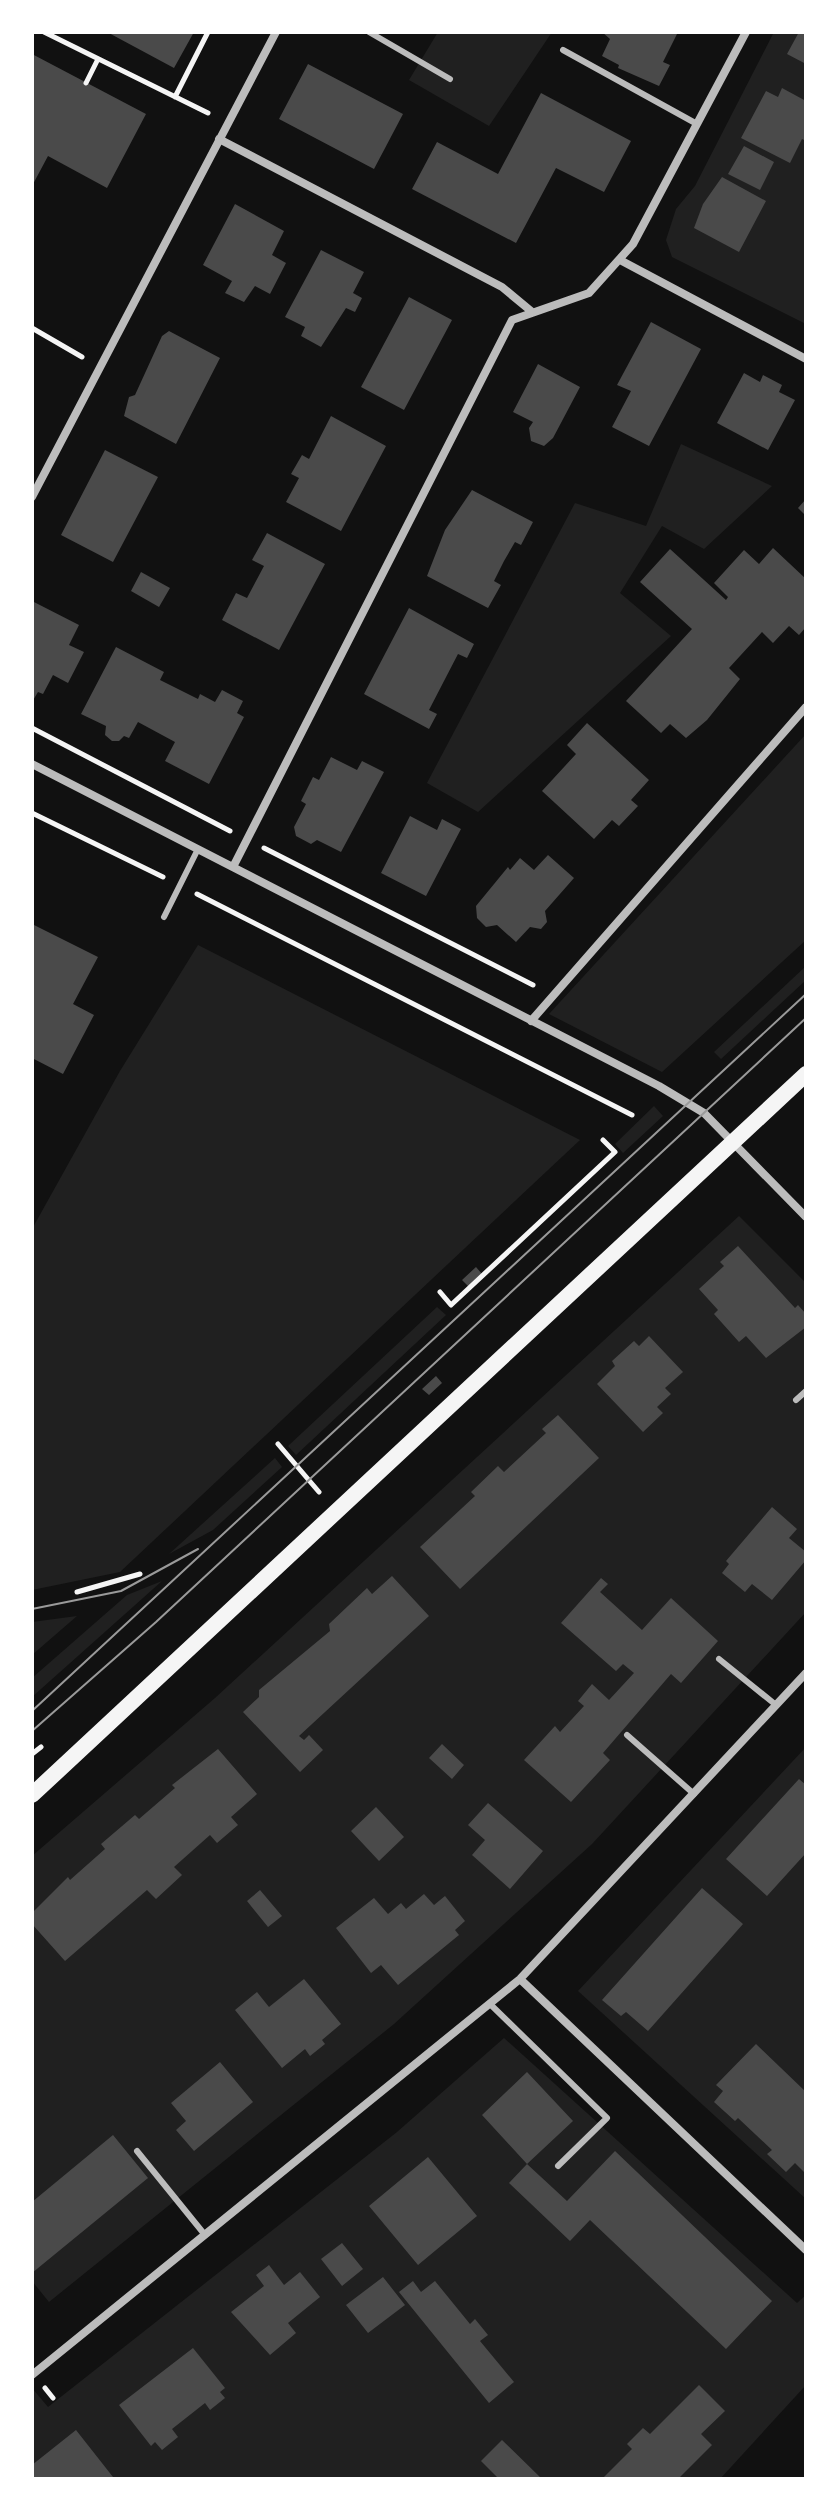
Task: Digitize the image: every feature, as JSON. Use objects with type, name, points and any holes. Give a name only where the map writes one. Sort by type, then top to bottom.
[{"type":"main road","points":[[32,1795],[806,1074]]},
{"type":"street","points":[[32,497],[276,32]]},
{"type":"street","points":[[233,867],[512,320],[589,293],[633,244],[746,32]]},
{"type":"street","points":[[219,139],[502,287],[531,311]]},
{"type":"street","points":[[620,260],[806,359]]},
{"type":"street","points":[[531,1021],[806,707]]},
{"type":"street","points":[[32,764],[704,1113],[806,1217]]},
{"type":"street","points":[[32,2375],[520,1979],[806,1673]]},
{"type":"street","points":[[520,1979],[806,2250]]},
{"type":"lane","points":[[369,32],[450,79]]},
{"type":"lane","points":[[563,50],[697,124]]},
{"type":"lane","points":[[164,917],[198,849]]},
{"type":"lane","points":[[796,1400],[806,1391]]},
{"type":"lane","points":[[719,1659],[776,1705]]},
{"type":"lane","points":[[627,1735],[694,1794]]},
{"type":"lane","points":[[490,2004],[607,2118],[558,2166]]},
{"type":"lane","points":[[137,2151],[206,2235]]},
{"type":"path","points":[[44,32],[227,123]]},
{"type":"path","points":[[175,97],[208,32]]},
{"type":"path","points":[[86,83],[98,59]]},
{"type":"path","points":[[32,328],[70,350]]},
{"type":"path","points":[[32,728],[553,995]]},
{"type":"path","points":[[32,813],[632,1115]]},
{"type":"path","points":[[440,1292],[451,1305],[615,1152],[603,1140]]},
{"type":"path","points":[[278,1444],[319,1492]]},
{"type":"path","points":[[77,1592],[140,1574]]},
{"type":"shaded area","points":[[438,32],[552,32],[489,126],[409,80]]},
{"type":"shaded area","points":[[774,32],[806,32],[806,324],[672,257],[666,240],[676,209],[695,186]]},
{"type":"shaded area","points":[[681,444],[772,486],[704,549],[662,526],[620,593],[671,636],[478,812],[427,783],[575,503],[646,526]]},
{"type":"shaded area","points":[[806,734],[806,940],[662,1072],[549,1014]]},
{"type":"shaded area","points":[[198,945],[580,1140],[120,1572],[32,1590],[32,1229],[120,1071]]},
{"type":"shaded area","points":[[806,966],[806,980],[721,1059],[714,1052]]},
{"type":"shaded area","points":[[654,1106],[663,1116],[623,1153],[615,1144]]},
{"type":"shaded area","points":[[739,1216],[806,1283],[806,1612],[592,1844],[394,2024],[49,2302],[32,2281],[32,1856],[215,1698]]},
{"type":"shaded area","points":[[437,1307],[446,1315],[296,1455],[288,1446]]},
{"type":"shaded area","points":[[275,1458],[282,1467],[213,1530],[169,1554]]},
{"type":"shaded area","points":[[162,1581],[32,1697],[32,1678],[127,1595]]},
{"type":"shaded area","points":[[77,1616],[32,1655],[32,1622]]},
{"type":"shaded area","points":[[806,1747],[806,2199],[578,1991]]},
{"type":"shaded area","points":[[504,2038],[797,2303],[806,2295],[806,2385],[720,2479],[32,2479],[32,2388],[48,2407],[397,2132]]},
{"type":"building","points":[[107,32],[194,32],[174,68]]},
{"type":"building","points":[[602,32],[678,32],[663,62],[670,65],[659,86],[618,68],[619,65],[602,56],[610,39]]},
{"type":"building","points":[[799,32],[806,32],[806,64],[787,54]]},
{"type":"building","points":[[32,54],[146,114],[107,188],[48,156],[32,186]]},
{"type":"building","points":[[308,64],[403,114],[374,169],[279,119]]},
{"type":"building","points":[[782,88],[806,101],[806,141],[802,139],[790,163],[741,138],[766,91],[778,97]]},
{"type":"building","points":[[541,93],[631,141],[604,192],[556,168],[516,243],[412,189],[437,142],[498,174]]},
{"type":"building","points":[[744,146],[774,162],[760,190],[728,174]]},
{"type":"building","points":[[722,177],[766,201],[739,252],[694,228],[703,204]]},
{"type":"building","points":[[235,204],[284,231],[272,255],[286,263],[270,294],[255,286],[244,302],[225,293],[232,281],[203,265]]},
{"type":"building","points":[[321,250],[364,272],[353,293],[362,298],[355,312],[346,308],[321,347],[301,336],[305,327],[285,317]]},
{"type":"building","points":[[409,297],[452,320],[404,410],[361,387]]},
{"type":"building","points":[[651,322],[701,349],[649,446],[612,427],[631,391],[617,385]]},
{"type":"building","points":[[169,331],[220,358],[176,444],[124,416],[129,397],[135,395],[162,336]]},
{"type":"building","points":[[538,364],[580,387],[553,438],[544,446],[531,441],[529,428],[533,422],[513,412]]},
{"type":"building","points":[[744,373],[760,382],[763,375],[782,385],[779,392],[795,400],[768,450],[717,423]]},
{"type":"building","points":[[331,416],[386,446],[341,531],[286,502],[299,478],[291,474],[302,455],[309,459]]},
{"type":"building","points":[[105,450],[158,477],[113,562],[61,535]]},
{"type":"building","points":[[472,490],[533,522],[521,545],[515,542],[504,561],[494,581],[501,585],[488,608],[427,576],[445,530]]},
{"type":"building","points":[[806,499],[806,516],[798,508]]},
{"type":"building","points":[[267,533],[325,564],[279,650],[222,620],[236,593],[247,598],[264,566],[252,560]]},
{"type":"building","points":[[773,548],[806,579],[806,627],[799,635],[789,626],[773,643],[762,632],[729,668],[740,679],[707,720],[686,738],[670,724],[661,733],[626,701],[692,629],[640,582],[670,549],[726,600],[728,597],[714,583],[744,550],[759,564]]},
{"type":"building","points":[[141,572],[170,588],[159,607],[131,591]]},
{"type":"building","points":[[32,601],[79,625],[69,645],[84,652],[68,683],[53,675],[43,694],[38,692],[32,702]]},
{"type":"building","points":[[409,608],[474,644],[467,658],[458,654],[429,710],[437,714],[429,729],[364,694]]},
{"type":"building","points":[[116,647],[164,672],[160,680],[198,699],[200,694],[215,702],[222,690],[243,701],[237,713],[244,717],[209,784],[165,761],[175,742],[138,722],[129,738],[124,736],[119,741],[112,741],[105,735],[106,726],[81,714]]},
{"type":"building","points":[[587,723],[649,780],[631,800],[638,806],[619,826],[612,820],[594,839],[542,791],[576,754],[567,745]]},
{"type":"building","points":[[331,757],[357,770],[362,761],[384,772],[341,852],[317,840],[311,844],[296,836],[294,827],[306,804],[301,801],[313,777],[319,780]]},
{"type":"building","points":[[410,816],[437,830],[442,819],[461,829],[426,896],[381,873]]},
{"type":"building","points":[[548,855],[574,878],[545,911],[547,922],[541,929],[530,927],[516,942],[497,925],[486,927],[477,918],[476,906],[508,867],[510,870],[520,858],[534,870]]},
{"type":"building","points":[[32,924],[98,957],[73,1004],[94,1015],[63,1074],[32,1058]]},
{"type":"building","points":[[738,1246],[795,1308],[798,1305],[806,1314],[806,1327],[766,1358],[746,1336],[739,1342],[714,1314],[718,1310],[699,1289],[724,1266],[720,1262]]},
{"type":"building","points":[[476,1267],[482,1274],[469,1287],[462,1280]]},
{"type":"building","points":[[649,1336],[683,1372],[665,1388],[671,1394],[657,1407],[663,1413],[643,1432],[597,1384],[615,1366],[612,1361],[634,1341],[639,1346]]},
{"type":"building","points":[[436,1376],[442,1383],[429,1395],[422,1389]]},
{"type":"building","points":[[558,1415],[599,1458],[460,1589],[420,1547],[475,1496],[471,1492],[498,1466],[504,1472],[546,1433],[542,1429]]},
{"type":"building","points":[[772,1507],[797,1529],[789,1538],[806,1552],[806,1560],[772,1600],[752,1584],[745,1592],[722,1573],[729,1564],[726,1561]]},
{"type":"building","points":[[392,1576],[429,1616],[299,1736],[304,1740],[309,1735],[323,1750],[300,1772],[243,1712],[259,1697],[259,1690],[330,1631],[329,1624],[367,1588],[372,1594]]},
{"type":"building","points":[[601,1578],[608,1584],[600,1592],[642,1630],[671,1598],[718,1641],[681,1683],[671,1674],[603,1753],[610,1760],[571,1802],[524,1760],[555,1726],[560,1732],[584,1706],[578,1701],[592,1684],[609,1700],[634,1673],[623,1664],[616,1671],[561,1623]]},
{"type":"building","points":[[442,1744],[464,1765],[452,1779],[429,1758]]},
{"type":"building","points":[[218,1749],[257,1794],[231,1817],[238,1825],[217,1843],[210,1835],[174,1867],[182,1875],[156,1899],[147,1890],[65,1961],[32,1924],[32,1913],[68,1877],[70,1880],[105,1849],[101,1844],[135,1815],[139,1819],[175,1788],[172,1785]]},
{"type":"building","points":[[799,1779],[806,1785],[806,1853],[767,1896],[726,1859]]},
{"type":"building","points":[[488,1803],[543,1851],[510,1889],[472,1855],[485,1840],[468,1825]]},
{"type":"building","points":[[376,1807],[404,1837],[379,1861],[351,1831]]},
{"type":"building","points":[[702,1888],[743,1924],[648,2031],[626,2012],[621,2016],[602,2000]]},
{"type":"building","points":[[260,1890],[282,1916],[268,1927],[247,1901]]},
{"type":"building","points":[[424,1894],[434,1905],[445,1896],[465,1921],[455,1930],[459,1935],[398,1985],[381,1965],[371,1973],[336,1928],[374,1898],[388,1914],[401,1903],[406,1909]]},
{"type":"building","points":[[304,1979],[341,2024],[322,2040],[325,2044],[310,2056],[305,2049],[282,2068],[235,2010],[257,1992],[269,2007]]},
{"type":"building","points":[[756,2044],[806,2092],[804,2172],[795,2163],[786,2172],[767,2154],[772,2150],[738,2118],[735,2121],[714,2102],[723,2091],[716,2085]]},
{"type":"building","points":[[220,2062],[253,2102],[194,2151],[176,2130],[186,2121],[171,2103]]},
{"type":"building","points":[[527,2072],[573,2121],[527,2164],[482,2115]]},
{"type":"building","points":[[113,2135],[148,2178],[32,2273],[32,2202]]},
{"type":"building","points":[[615,2151],[772,2301],[726,2349],[590,2220],[570,2241],[509,2183],[527,2164],[567,2201]]},
{"type":"building","points":[[428,2157],[477,2216],[418,2265],[369,2206]]},
{"type":"building","points":[[342,2243],[363,2269],[342,2286],[321,2259]]},
{"type":"building","points":[[269,2265],[284,2285],[300,2272],[320,2297],[288,2323],[296,2333],[270,2355],[231,2312],[264,2286],[256,2275]]},
{"type":"building","points":[[383,2277],[405,2305],[368,2333],[346,2305]]},
{"type":"building","points":[[413,2281],[421,2292],[435,2281],[470,2324],[475,2319],[488,2335],[480,2341],[514,2382],[489,2403],[399,2292]]},
{"type":"building","points":[[193,2348],[225,2388],[220,2392],[225,2398],[210,2410],[205,2403],[172,2429],[178,2437],[162,2450],[155,2442],[151,2446],[119,2405]]},
{"type":"building","points":[[699,2385],[725,2411],[701,2434],[712,2445],[678,2479],[602,2479],[632,2449],[627,2444],[643,2428],[650,2434]]},
{"type":"building","points":[[76,2430],[113,2477],[32,2479],[32,2465]]},
{"type":"building","points":[[502,2440],[542,2479],[499,2479],[481,2461]]},
{"type":"tram line","points":[[32,1711],[806,994]]},
{"type":"tram line","points":[[32,1731],[156,1622],[806,1018]]},
{"type":"tram line","points":[[32,1609],[121,1591],[198,1549]]}]
